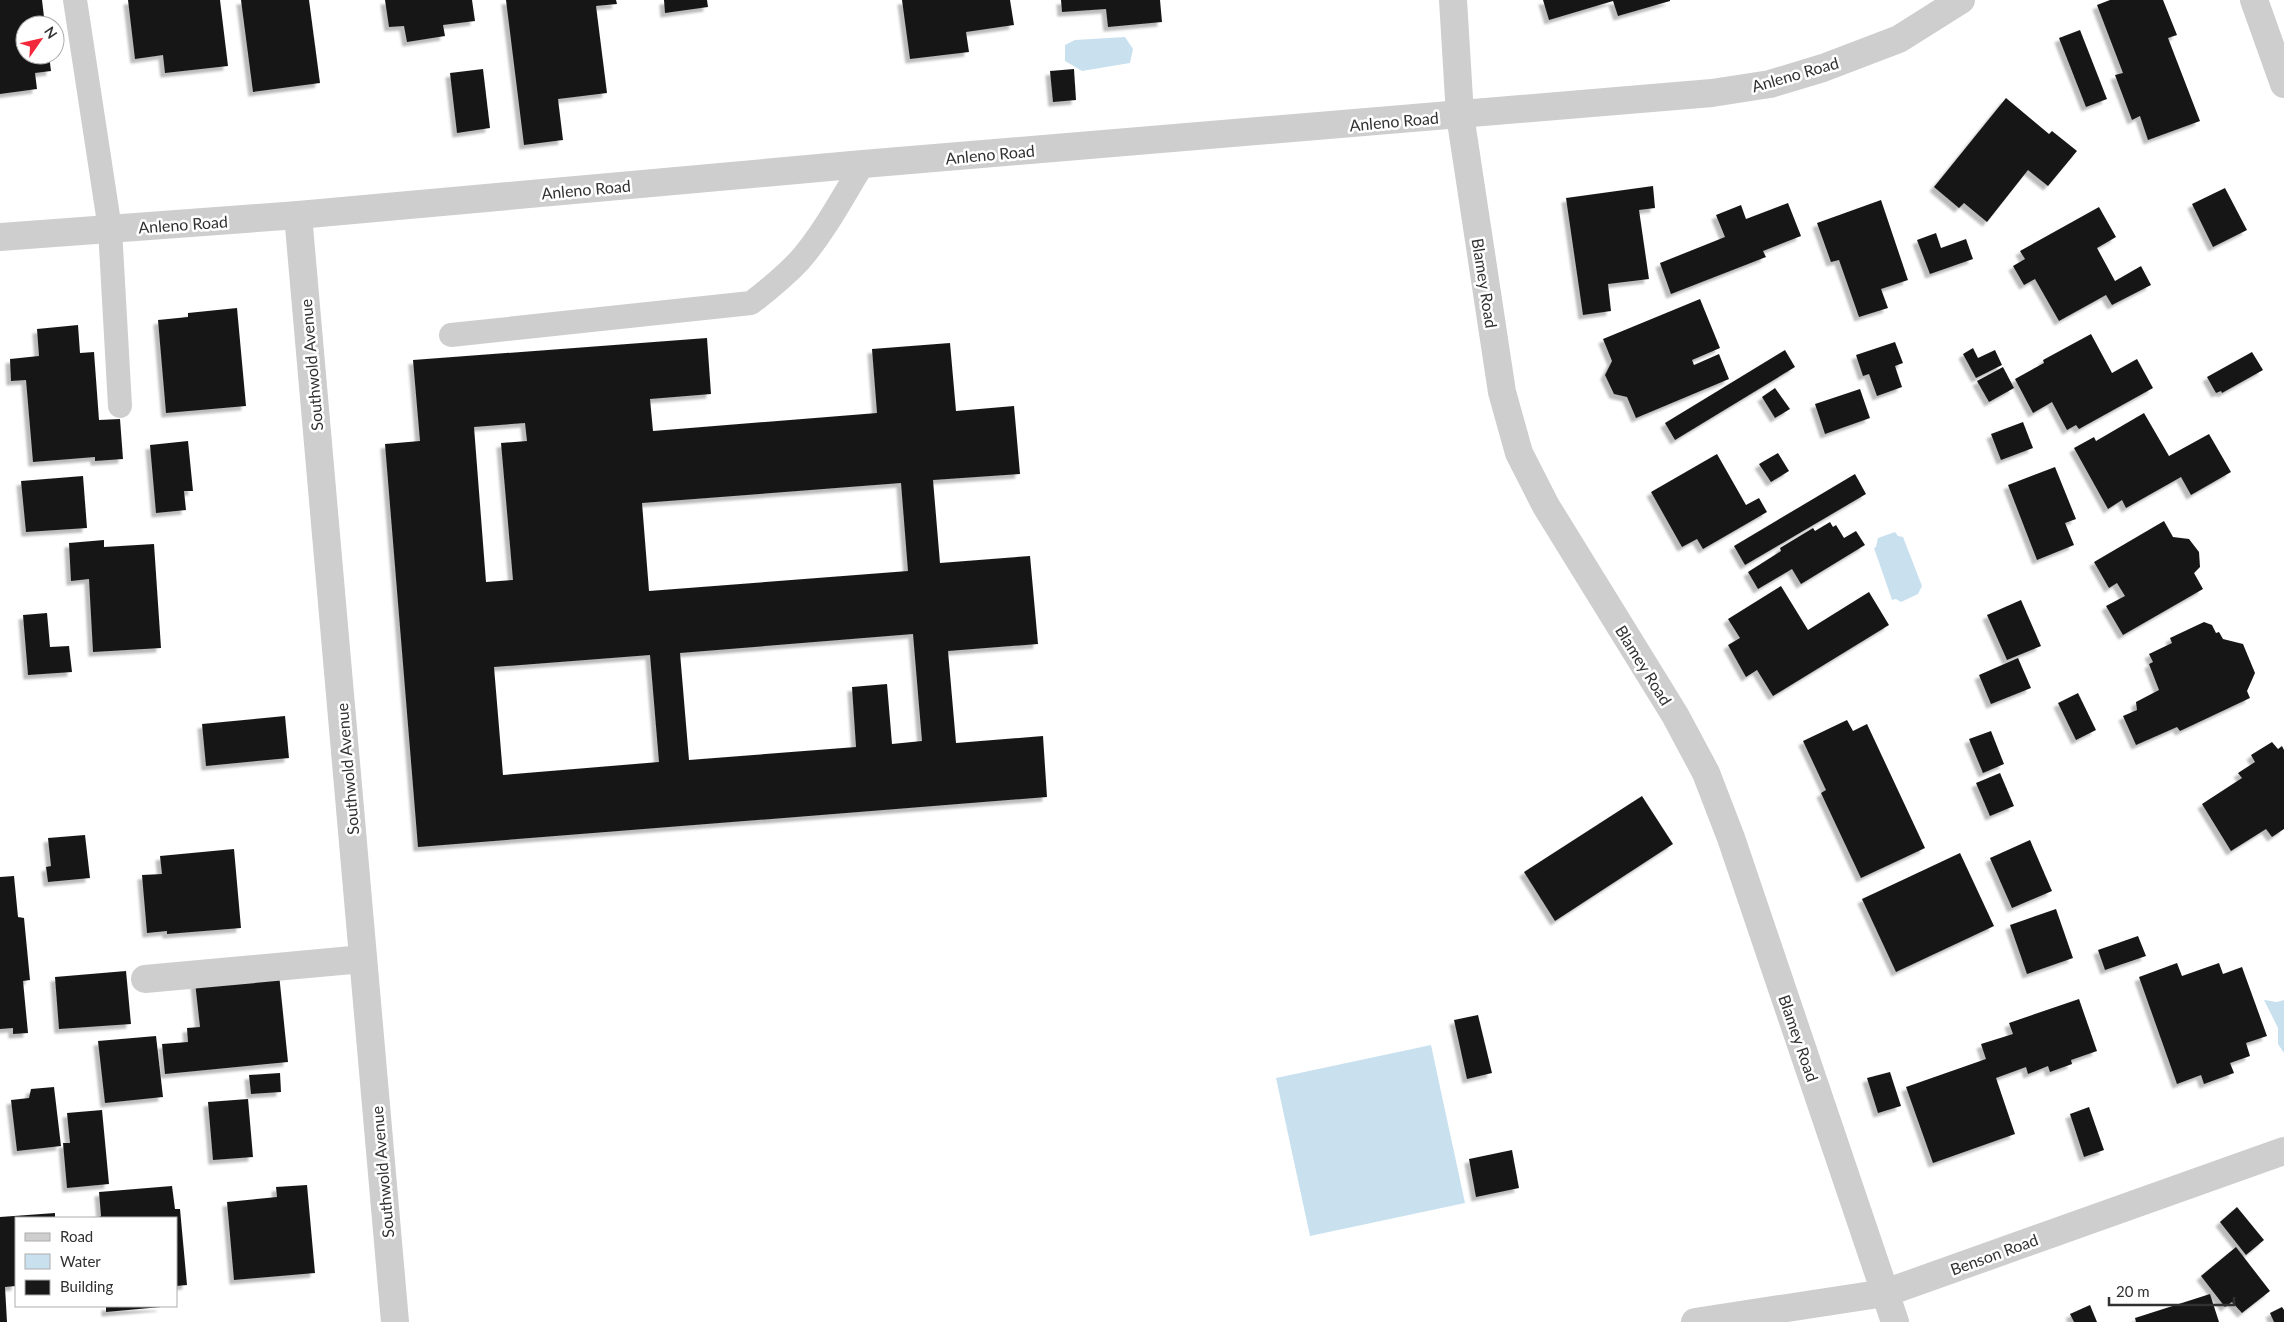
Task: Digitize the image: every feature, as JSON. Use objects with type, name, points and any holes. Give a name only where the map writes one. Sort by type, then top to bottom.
[{"type":"street","name":"Blamey Road","points":[[1453,0],[1460,115],[1502,392],[1519,453],[1546,506],[1675,715],[1706,773],[1731,838],[1895,1322]]},
{"type":"street","name":"Anleno Road","points":[[0,237],[298,215],[863,164],[1712,93],[1770,84],[1822,68],[1899,39],[1961,0]]},
{"type":"street","points":[[2254,0],[2284,84]]},
{"type":"street","name":"Southwold Avenue","points":[[298,215],[395,1322]]},
{"type":"street","points":[[145,979],[364,959]]},
{"type":"street","name":"Benson Road","points":[[1695,1322],[1885,1293],[2284,1151]]},
{"type":"lane","points":[[74,0],[110,229],[120,406]]},
{"type":"lane","points":[[451,335],[751,303],[774,286],[800,260],[824,228],[863,164]]},
{"type":"water","points":[[1125,37],[1133,49],[1130,63],[1082,71],[1065,61],[1065,45],[1075,40]]},
{"type":"water","points":[[1895,532],[1898,536],[1903,537],[1922,586],[1918,594],[1901,602],[1896,599],[1892,600],[1874,548],[1878,538]]},
{"type":"water","points":[[2264,1000],[2277,1002],[2284,1000],[2284,1053],[2278,1044],[2278,1028]]},
{"type":"water","points":[[1431,1045],[1465,1203],[1310,1236],[1276,1078]]},
{"type":"building","points":[[0,0],[42,0],[44,15],[15,15],[15,65],[50,65],[51,71],[35,73],[37,89],[0,94]]},
{"type":"building","points":[[128,0],[220,0],[228,66],[165,73],[163,55],[135,59]]},
{"type":"building","points":[[241,0],[309,0],[320,83],[253,92]]},
{"type":"building","points":[[385,0],[472,0],[475,21],[443,25],[445,36],[407,42],[404,26],[389,27]]},
{"type":"building","points":[[506,0],[616,0],[617,4],[596,6],[607,93],[558,99],[563,140],[524,145]]},
{"type":"building","points":[[664,0],[707,0],[708,7],[665,13]]},
{"type":"building","points":[[902,0],[1010,0],[1014,25],[966,32],[969,52],[910,59]]},
{"type":"building","points":[[1061,0],[1160,0],[1162,22],[1108,27],[1106,9],[1062,12]]},
{"type":"building","points":[[1543,0],[1670,1],[1618,16],[1613,1],[1549,20]]},
{"type":"building","points":[[2110,0],[2163,0],[2177,35],[2168,38],[2200,121],[2148,140],[2140,116],[2132,120],[2115,75],[2123,73],[2097,5]]},
{"type":"building","points":[[2080,30],[2107,99],[2086,107],[2059,38]]},
{"type":"building","points":[[483,69],[490,128],[457,133],[450,73]]},
{"type":"building","points":[[1074,69],[1076,100],[1053,102],[1050,71]]},
{"type":"building","points":[[2006,98],[2049,134],[2052,131],[2077,151],[2048,186],[2028,170],[1987,222],[1964,203],[1959,208],[1934,187]]},
{"type":"building","points":[[1653,186],[1655,208],[1639,210],[1649,279],[1608,284],[1611,311],[1583,315],[1566,198]]},
{"type":"building","points":[[2225,188],[2247,230],[2213,247],[2192,204]]},
{"type":"building","points":[[1881,200],[1908,280],[1881,289],[1888,308],[1859,317],[1839,260],[1831,262],[1817,223]]},
{"type":"building","points":[[1788,203],[1801,236],[1763,251],[1766,257],[1671,294],[1660,263],[1725,237],[1716,215],[1741,205],[1746,219]]},
{"type":"building","points":[[2099,207],[2116,237],[2097,248],[2115,281],[2141,266],[2151,285],[2112,305],[2106,295],[2059,321],[2035,279],[2024,285],[2013,266],[2025,259],[2020,251]]},
{"type":"building","points":[[1936,233],[1941,248],[1966,239],[1973,259],[1930,274],[1917,240]]},
{"type":"building","points":[[1700,299],[1720,348],[1692,360],[1694,365],[1719,354],[1729,379],[1636,418],[1627,397],[1614,394],[1605,375],[1612,361],[1603,339]]},
{"type":"building","points":[[237,308],[246,406],[166,413],[158,320],[188,317],[188,313]]},
{"type":"building","points":[[78,325],[80,353],[94,352],[99,420],[120,419],[123,459],[95,461],[95,457],[33,462],[26,380],[11,381],[10,359],[39,356],[37,329]]},
{"type":"building","points":[[2091,334],[2112,373],[2137,359],[2153,388],[2079,429],[2076,425],[2067,430],[2052,402],[2033,413],[2015,379],[2044,363],[2043,360]]},
{"type":"building","points":[[707,338],[711,394],[650,399],[653,431],[877,413],[872,349],[950,343],[956,411],[1014,406],[1020,474],[933,480],[940,563],[1030,556],[1038,644],[948,651],[956,743],[1043,736],[1047,797],[418,847],[385,444],[420,441],[413,360]],"holes":[[[525,423],[527,441],[501,443],[513,580],[486,582],[474,427]],[[901,483],[908,571],[649,591],[642,503]],[[913,634],[922,741],[892,744],[887,684],[852,687],[856,747],[689,760],[680,653]],[[650,655],[659,762],[503,775],[494,667]]]},
{"type":"building","points":[[1895,342],[1903,363],[1895,366],[1902,387],[1877,396],[1869,374],[1863,376],[1856,355]]},
{"type":"building","points":[[1973,348],[1978,358],[1995,350],[2002,365],[1976,378],[1963,354]]},
{"type":"building","points":[[1785,350],[1795,367],[1675,440],[1665,423]]},
{"type":"building","points":[[2252,352],[2263,370],[2222,393],[2221,391],[2216,393],[2207,377]]},
{"type":"building","points":[[2003,367],[2014,388],[1989,402],[1977,381]]},
{"type":"building","points":[[1775,388],[1790,409],[1775,418],[1762,397]]},
{"type":"building","points":[[1860,389],[1870,418],[1825,434],[1815,404]]},
{"type":"building","points":[[2144,413],[2169,456],[2209,434],[2231,472],[2191,495],[2181,477],[2126,508],[2122,500],[2108,509],[2074,448],[2094,437],[2096,441]]},
{"type":"building","points":[[2023,422],[2033,448],[2001,460],[1991,434]]},
{"type":"building","points":[[188,441],[193,491],[184,491],[186,510],[156,513],[150,445]]},
{"type":"building","points":[[1778,453],[1789,471],[1771,482],[1759,464]]},
{"type":"building","points":[[1717,454],[1746,505],[1759,498],[1767,512],[1703,549],[1697,539],[1682,547],[1651,492]]},
{"type":"building","points":[[2055,467],[2076,519],[2065,523],[2074,545],[2037,560],[2008,485]]},
{"type":"building","points":[[1855,474],[1866,494],[1745,565],[1734,546]]},
{"type":"building","points":[[83,476],[87,528],[26,532],[21,481]]},
{"type":"building","points":[[2164,521],[2173,537],[2189,539],[2199,552],[2200,567],[2194,573],[2203,589],[2123,635],[2106,606],[2125,596],[2117,583],[2109,588],[2094,562]]},
{"type":"building","points":[[1830,522],[1833,527],[1836,525],[1844,538],[1856,531],[1865,545],[1801,584],[1792,569],[1758,589],[1748,572],[1781,551],[1780,548],[1813,528],[1815,531]]},
{"type":"building","points":[[104,540],[104,547],[154,544],[161,648],[93,652],[89,579],[71,581],[69,543]]},
{"type":"building","points":[[1781,586],[1808,630],[1869,592],[1889,625],[1773,696],[1757,670],[1746,677],[1728,645],[1740,638],[1728,619]]},
{"type":"building","points":[[2021,600],[2041,646],[2007,660],[1987,615]]},
{"type":"building","points":[[47,613],[50,647],[69,646],[72,672],[28,675],[23,615]]},
{"type":"building","points":[[2204,622],[2212,625],[2216,633],[2219,632],[2223,639],[2243,644],[2255,673],[2247,691],[2250,698],[2180,731],[2177,727],[2136,745],[2123,716],[2137,710],[2136,702],[2159,690],[2149,664],[2153,662],[2149,654],[2172,643],[2170,638]]},
{"type":"building","points":[[2018,658],[2031,688],[1991,704],[1979,675]]},
{"type":"building","points":[[2078,693],[2096,730],[2076,740],[2058,703]]},
{"type":"building","points":[[285,716],[289,758],[206,766],[202,724]]},
{"type":"building","points":[[1847,720],[1853,731],[1867,724],[1925,848],[1861,878],[1821,793],[1826,790],[1803,741]]},
{"type":"building","points":[[1991,731],[2004,764],[1983,773],[1969,739]]},
{"type":"building","points":[[2272,742],[2278,749],[2282,746],[2284,750],[2284,829],[2272,837],[2266,829],[2231,851],[2202,804],[2242,778],[2238,773],[2255,762],[2251,755]]},
{"type":"building","points":[[2000,773],[2014,806],[1990,816],[1976,783]]},
{"type":"building","points":[[1642,796],[1673,844],[1555,921],[1524,872]]},
{"type":"building","points":[[85,835],[90,878],[48,882],[46,867],[51,866],[48,838]]},
{"type":"building","points":[[2030,840],[2052,891],[2012,908],[1990,858]]},
{"type":"building","points":[[234,849],[241,928],[167,934],[167,931],[147,933],[142,875],[162,874],[160,856]]},
{"type":"building","points":[[1960,853],[1994,926],[1896,972],[1862,899]]},
{"type":"building","points":[[14,876],[18,917],[24,918],[30,980],[23,981],[28,1033],[13,1034],[13,1028],[0,1029],[0,877]]},
{"type":"building","points":[[2056,909],[2073,958],[2027,974],[2010,925]]},
{"type":"building","points":[[2138,936],[2146,956],[2105,970],[2098,950]]},
{"type":"building","points":[[2177,963],[2182,976],[2219,963],[2223,974],[2242,967],[2267,1036],[2246,1043],[2250,1056],[2230,1063],[2234,1073],[2204,1084],[2201,1075],[2177,1084],[2139,977]]},
{"type":"building","points":[[126,971],[131,1024],[59,1029],[55,977]]},
{"type":"building","points":[[279,974],[288,1062],[165,1074],[162,1044],[188,1042],[187,1028],[200,1027],[195,982]]},
{"type":"building","points":[[2079,999],[2097,1051],[2071,1060],[2072,1064],[2050,1072],[2048,1066],[2028,1074],[2026,1067],[1996,1078],[2015,1134],[1933,1163],[1906,1087],[1986,1059],[1981,1044],[2013,1034],[2009,1023]]},
{"type":"building","points":[[1478,1015],[1492,1073],[1467,1079],[1454,1020]]},
{"type":"building","points":[[156,1036],[163,1097],[105,1103],[98,1041]]},
{"type":"building","points":[[1890,1072],[1901,1106],[1878,1113],[1867,1078]]},
{"type":"building","points":[[280,1073],[281,1092],[251,1094],[249,1075]]},
{"type":"building","points":[[54,1087],[61,1146],[17,1151],[11,1100],[29,1098],[31,1089]]},
{"type":"building","points":[[248,1099],[253,1157],[213,1160],[208,1102]]},
{"type":"building","points":[[2089,1107],[2104,1150],[2084,1157],[2070,1114]]},
{"type":"building","points":[[102,1110],[109,1184],[67,1188],[63,1143],[70,1143],[67,1113]]},
{"type":"building","points":[[1512,1150],[1519,1188],[1476,1197],[1469,1159]]},
{"type":"building","points":[[307,1185],[315,1273],[234,1280],[227,1202],[277,1197],[276,1187]]},
{"type":"building","points":[[172,1186],[175,1209],[180,1209],[187,1285],[178,1286],[178,1217],[100,1217],[101,1216],[99,1192]]},
{"type":"building","points":[[2237,1207],[2264,1240],[2246,1255],[2220,1222]]},
{"type":"building","points":[[55,1213],[55,1217],[15,1217],[15,1286],[5,1287],[7,1322],[0,1322],[0,1217]]},
{"type":"building","points":[[2236,1247],[2270,1291],[2242,1313],[2232,1302],[2225,1307],[2201,1276]]},
{"type":"building","points":[[2210,1294],[2219,1322],[2136,1322],[2135,1318]]},
{"type":"building","points":[[2090,1305],[2097,1322],[2074,1322],[2070,1314]]},
{"type":"building","points":[[106,1307],[161,1307],[106,1312]]},
{"type":"building","points":[[2282,1307],[2284,1310],[2284,1322],[2274,1322],[2270,1313]]}]
